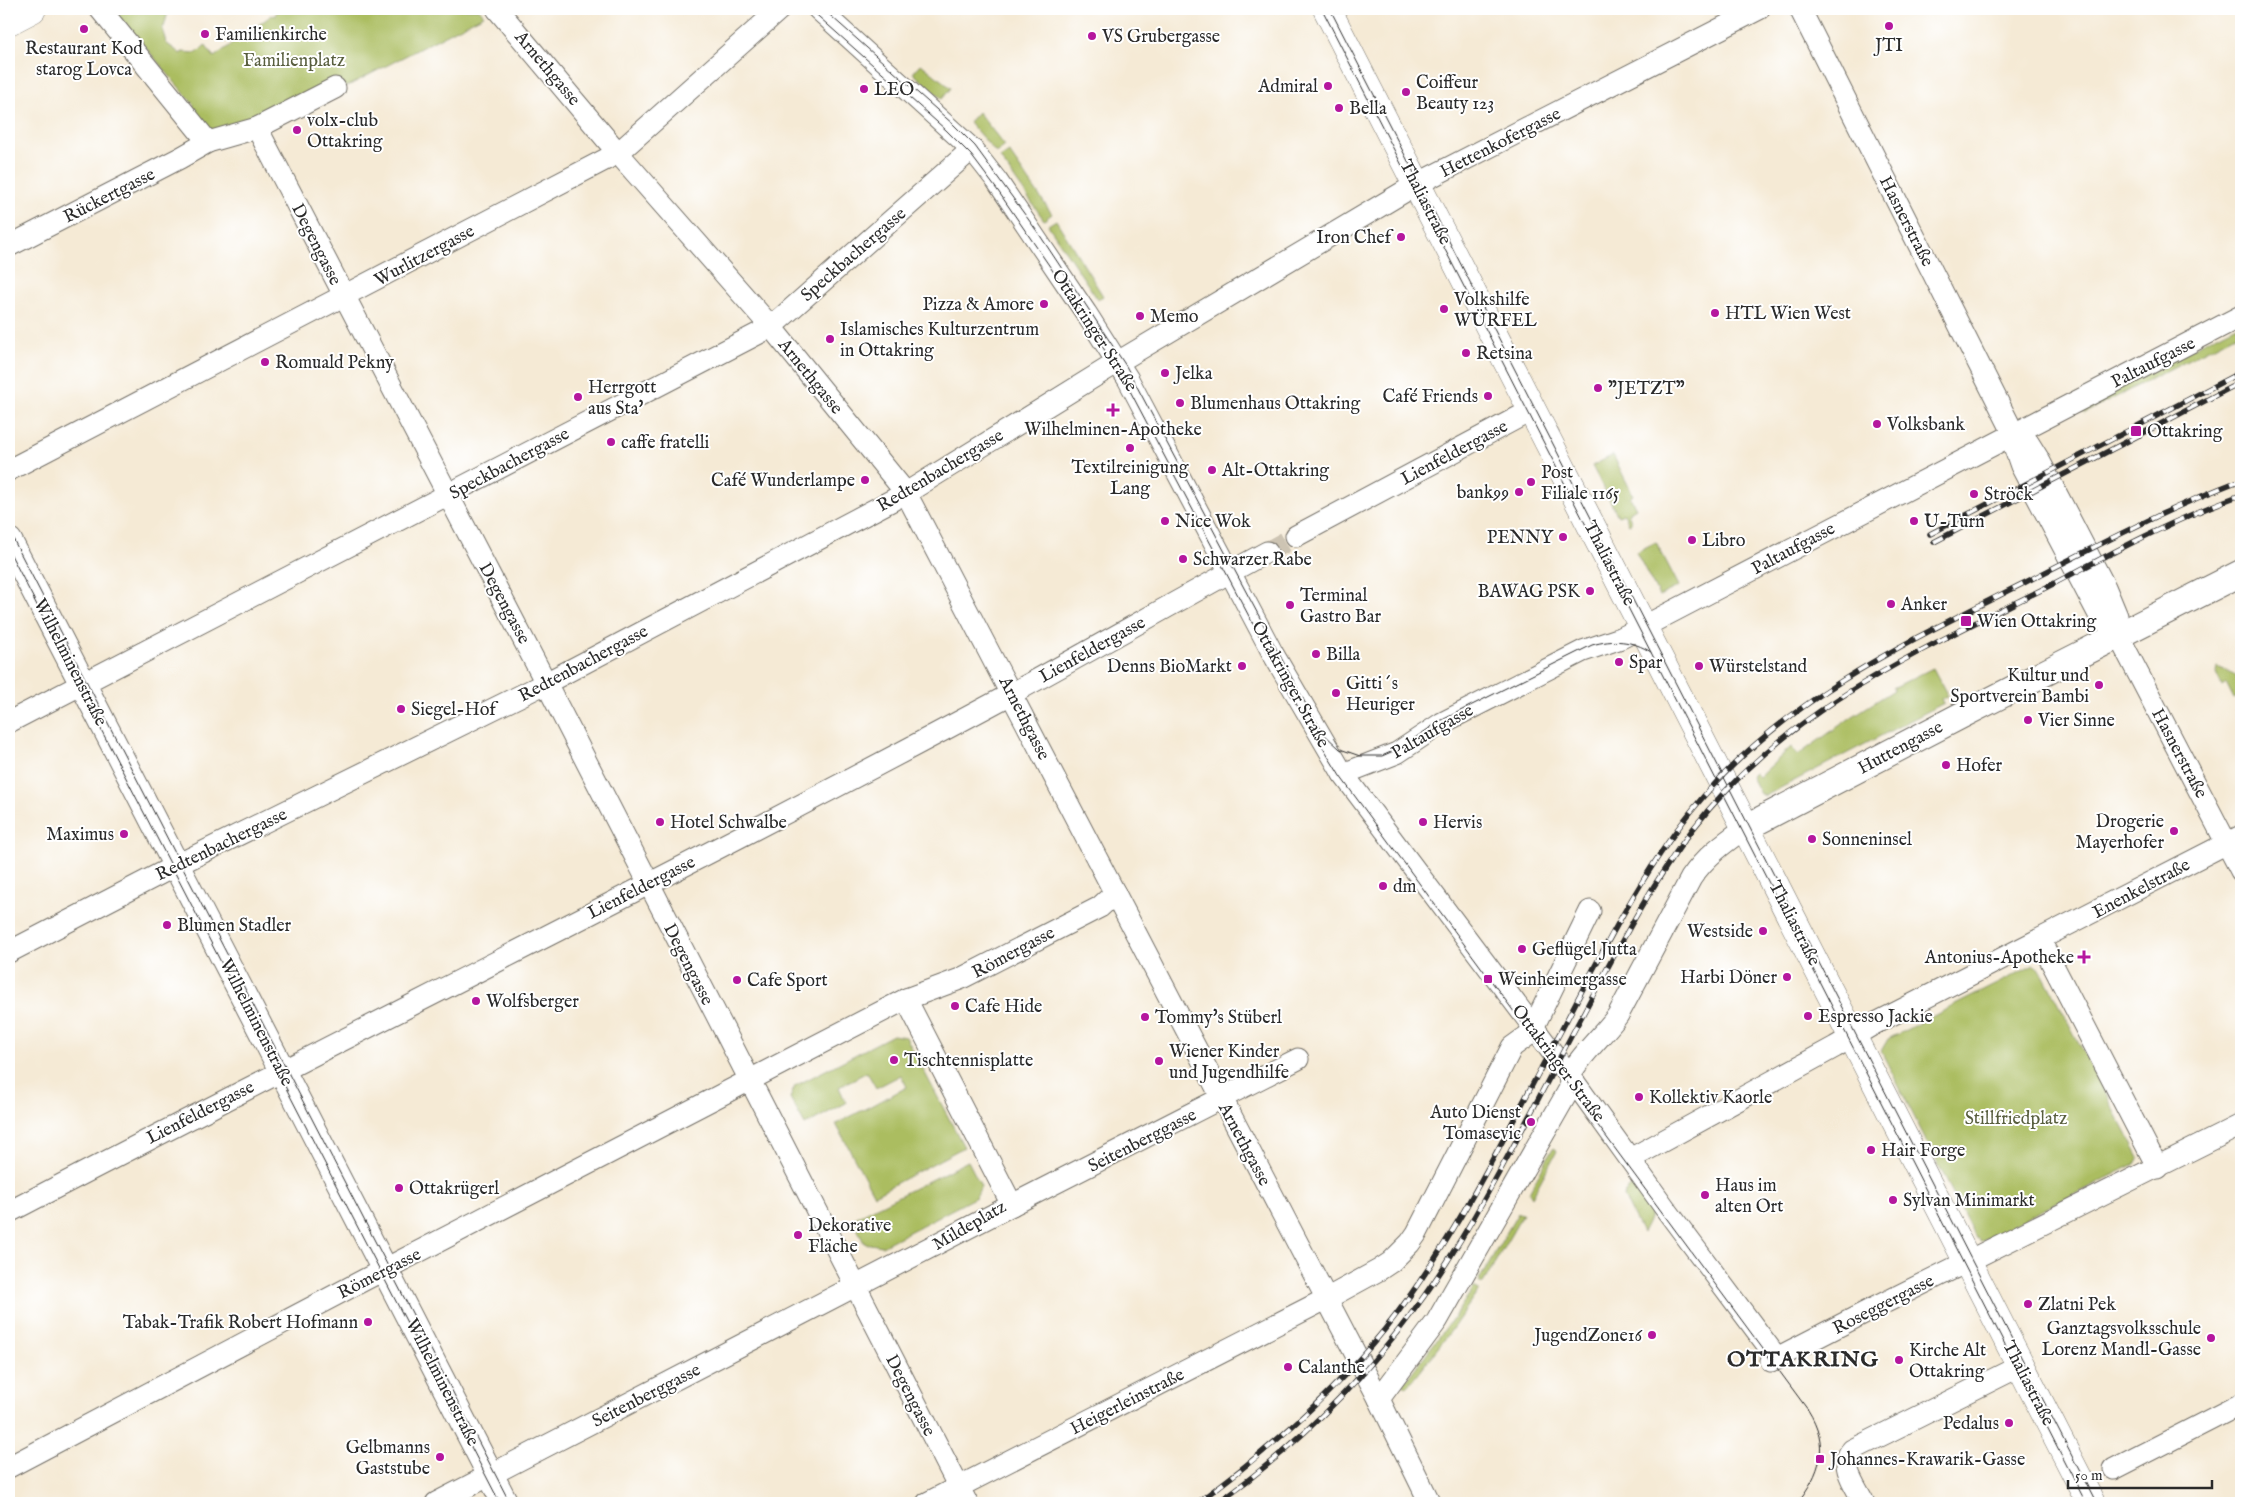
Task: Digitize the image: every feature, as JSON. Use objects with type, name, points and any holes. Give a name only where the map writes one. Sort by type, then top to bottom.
[{"type":"main road","points":[[9,21],[32,9]]},
{"type":"main road","name":"Thaliastraße","points":[[1327,9],[1852,1036]]},
{"type":"main road","points":[[1852,1036],[1968,1262]]},
{"type":"main road","name":"Thaliastraße","points":[[1968,1262],[2091,1503]]},
{"type":"street","points":[[100,9],[208,142],[257,128],[335,88]]},
{"type":"street","name":"Wurlitzergasse","points":[[9,470],[345,297],[618,153],[780,9]]},
{"type":"street","name":"Ottakringer Straße","points":[[818,9],[972,149],[1003,190],[1118,362],[1272,652],[1343,774],[1531,1031],[1570,1076],[1774,1360]]},
{"type":"street","name":"Hettenkofergasse","points":[[1118,362],[1417,184],[1759,9]]},
{"type":"street","name":"Hasnerstraße","points":[[1800,9],[2014,434],[2015,449],[2030,484],[2099,615],[2118,635],[2234,839],[2241,871]]},
{"type":"street","name":"Arnethgasse","points":[[499,10],[618,153],[771,327],[906,492],[1013,693],[1222,1100],[1380,1399],[1430,1503]]},
{"type":"street","name":"Degengasse","points":[[257,128],[546,683],[749,1080]]},
{"type":"street","name":"Rückertgasse","points":[[9,246],[208,142]]},
{"type":"street","name":"Speckbachergasse","points":[[9,722],[771,327],[972,149]]},
{"type":"street","name":"Paltaufgasse","points":[[1343,774],[1397,753],[1442,723],[1583,651],[1643,628],[2241,316]]},
{"type":"street","name":"Redtenbachergasse","points":[[9,952],[177,866],[546,683],[906,492],[1118,362]]},
{"type":"street","name":"Lienfeldergasse","points":[[1296,536],[1532,410]]},
{"type":"street","name":"Wilhelminenstraße","points":[[9,540],[505,1503]]},
{"type":"street","name":"Lienfeldergasse","points":[[9,1212],[282,1070],[648,884],[1013,693],[1268,552]]},
{"type":"street","name":"Huttengasse","points":[[1746,828],[2241,573]]},
{"type":"street","points":[[1380,1399],[1437,1321],[1570,1088],[1570,1076],[1582,1058],[1618,1015],[1701,863],[1714,850],[1746,828]]},
{"type":"street","name":"Enenkelstraße","points":[[2040,940],[2234,839]]},
{"type":"street","name":"Römergasse","points":[[906,999],[960,979],[1100,907],[1115,893]]},
{"type":"street","points":[[1326,1299],[1392,1262],[1417,1233],[1512,1047],[1531,1031],[1590,911]]},
{"type":"street","points":[[1630,1159],[1852,1036],[2040,940],[2158,1168]]},
{"type":"street","points":[[855,1287],[749,1080],[906,999]]},
{"type":"street","name":"Mildeplatz","points":[[855,1287],[1012,1205],[906,999]]},
{"type":"street","name":"Seitenberggasse","points":[[1012,1205],[1222,1100],[1298,1059]]},
{"type":"street","name":"Römergasse","points":[[9,1467],[749,1080]]},
{"type":"street","points":[[1968,1262],[2241,1125]]},
{"type":"street","name":"Roseggergasse","points":[[1774,1360],[1968,1262]]},
{"type":"street","name":"Degengasse","points":[[855,1287],[963,1495]]},
{"type":"street","name":"Seitenberggasse","points":[[436,1503],[855,1287]]},
{"type":"street","name":"Heigerleinstraße","points":[[928,1503],[963,1495],[1326,1299]]},
{"type":"street","points":[[1864,1503],[1847,1468],[1849,1453],[1857,1446],[2020,1366]]},
{"type":"street","points":[[2114,1469],[2241,1404]]},
{"type":"green space","name":"Familienplatz","points":[[113,9],[175,9],[170,13],[168,12],[164,27],[162,27],[166,43],[181,54],[182,52],[197,53],[205,45],[214,57],[255,27],[259,28],[257,26],[272,15],[276,16],[275,14],[281,9],[479,9],[484,15],[267,128],[212,130],[191,111],[194,105]]},
{"type":"green space","points":[[921,64],[951,88],[942,99],[913,73]]},
{"type":"green space","points":[[978,112],[1005,146],[996,153],[969,122]]},
{"type":"green space","points":[[1009,152],[1052,214],[1044,220],[1000,158]]},
{"type":"green space","points":[[1056,220],[1103,296],[1098,300],[1048,225]]},
{"type":"green space","points":[[2241,323],[2241,332],[2085,413],[2081,412],[2078,406]]},
{"type":"green space","points":[[1613,455],[1633,495],[1630,497],[1636,508],[1628,513],[1632,522],[1629,524],[1624,514],[1618,516],[1592,466]]},
{"type":"green space","points":[[1656,542],[1679,586],[1659,596],[1636,552]]},
{"type":"green space","points":[[2217,667],[2235,674],[2241,688],[2241,695],[2234,699],[2226,683],[2222,686],[2216,673]]},
{"type":"green space","points":[[1933,668],[1948,696],[1942,699],[1944,703],[1765,796],[1760,794],[1751,777],[1755,773],[1759,777],[1791,747],[1798,755],[1894,690],[1893,688]]},
{"type":"green space","name":"Stillfriedplatz","points":[[2034,965],[2040,969],[2139,1157],[2135,1164],[1981,1241],[1975,1237],[1881,1051],[1888,1039]]},
{"type":"green space","points":[[893,1035],[906,1037],[964,1147],[874,1195],[836,1124],[907,1087],[901,1075],[876,1088],[867,1072],[839,1087],[846,1103],[805,1125],[790,1098],[795,1086]]},
{"type":"green space","points":[[1553,1148],[1557,1151],[1532,1197],[1529,1192]]},
{"type":"green space","points":[[968,1161],[981,1186],[976,1197],[882,1246],[864,1243],[853,1219]]},
{"type":"green space","points":[[1634,1184],[1648,1202],[1651,1212],[1642,1233],[1624,1197],[1625,1192]]},
{"type":"green space","points":[[1518,1213],[1523,1214],[1482,1285],[1479,1280]]},
{"type":"green space","points":[[1474,1287],[1479,1290],[1448,1335],[1407,1387],[1403,1384],[1454,1317]]},
{"type":"tunnel","points":[[1267,552],[1296,536]]},
{"type":"tram line","points":[[810,9],[946,130],[971,155],[998,191],[1077,306],[1129,389],[1289,692],[1340,776],[1808,1410],[1819,1435],[1820,1458],[1812,1481],[1797,1503]]},
{"type":"tram line","points":[[823,9],[954,125],[975,146],[1039,234],[1126,366],[1310,712],[1325,735],[1340,749],[1360,756],[1382,756],[1400,748],[1440,721],[1592,645],[1615,641],[1637,645],[1651,652]]},
{"type":"tram line","points":[[1322,9],[2086,1503]]},
{"type":"tram line","points":[[1330,9],[2096,1503]]},
{"type":"tram line","points":[[9,531],[510,1503]]},
{"type":"tram line","points":[[9,551],[500,1503]]},
{"type":"railway","points":[[1930,534],[2241,372]]},
{"type":"railway","points":[[1934,542],[2241,382]]},
{"type":"railway","points":[[1197,1503],[1248,1464],[1320,1400],[1364,1354],[1411,1294],[1480,1183],[1626,909],[1682,823],[1703,797],[1737,762],[1773,730],[1811,701],[1893,651],[2130,529],[2185,503],[2241,480]]},
{"type":"railway","points":[[1217,1503],[1283,1452],[1344,1394],[1372,1363],[1424,1297],[1481,1205],[1645,900],[1693,829],[1730,786],[1770,749],[1813,716],[1859,686],[1906,659],[2146,536],[2193,514],[2241,495]]},
{"type":"place","name":"JTI","points":[[1889,26]]},
{"type":"place","name":"Restaurant Kod starog Lovca","points":[[84,29]]},
{"type":"place","name":"Familienkirche","points":[[205,34]]},
{"type":"place","name":"VS Grubergasse","points":[[1092,36]]},
{"type":"place","name":"Admiral","points":[[1328,86]]},
{"type":"place","name":"LEO","points":[[864,89]]},
{"type":"place","name":"Coiffeur Beauty 123","points":[[1406,92]]},
{"type":"place","name":"Bella","points":[[1339,108]]},
{"type":"place","name":"volx-club Ottakring","points":[[297,130]]},
{"type":"place","name":"Iron Chef","points":[[1401,237]]},
{"type":"place","name":"Pizza & Amore","points":[[1044,304]]},
{"type":"place","name":"Volkshilfe WÜRFEL","points":[[1444,309]]},
{"type":"place","name":"HTL Wien West","points":[[1715,313]]},
{"type":"place","name":"Memo","points":[[1140,316]]},
{"type":"place","name":"Islamisches Kulturzentrum in Ottakring","points":[[830,339]]},
{"type":"place","name":"Retsina","points":[[1466,353]]},
{"type":"place","name":"Romuald Pekny","points":[[265,362]]},
{"type":"place","name":"Jelka","points":[[1165,373]]},
{"type":"place","name":"\"JETZT\"","points":[[1598,388]]},
{"type":"place","name":"Café Friends","points":[[1488,396]]},
{"type":"place","name":"Herrgott aus Sta'","points":[[578,397]]},
{"type":"place","name":"Blumenhaus Ottakring","points":[[1180,403]]},
{"type":"place","name":"Wilhelminen-Apotheke","points":[[1113,410]]},
{"type":"place","name":"Volksbank","points":[[1877,424]]},
{"type":"place","name":"Ottakring","points":[[2136,431]]},
{"type":"place","name":"caffe fratelli","points":[[611,442]]},
{"type":"place","name":"Textilreinigung Lang","points":[[1130,448]]},
{"type":"place","name":"Alt-Ottakring","points":[[1212,470]]},
{"type":"place","name":"Café Wunderlampe","points":[[865,480]]},
{"type":"place","name":"Post Filiale 1165","points":[[1531,482]]},
{"type":"place","name":"bank99","points":[[1519,492]]},
{"type":"place","name":"Ströck","points":[[1974,494]]},
{"type":"place","name":"Nice Wok","points":[[1165,521]]},
{"type":"place","name":"U-Turn","points":[[1914,521]]},
{"type":"place","name":"PENNY","points":[[1563,537]]},
{"type":"place","name":"Libro","points":[[1692,540]]},
{"type":"place","name":"Schwarzer Rabe","points":[[1183,559]]},
{"type":"place","name":"BAWAG PSK","points":[[1590,591]]},
{"type":"place","name":"Anker","points":[[1891,604]]},
{"type":"place","name":"Terminal Gastro Bar","points":[[1290,605]]},
{"type":"place","name":"Wien Ottakring","points":[[1966,621]]},
{"type":"place","name":"Billa","points":[[1316,654]]},
{"type":"place","name":"Spar","points":[[1619,662]]},
{"type":"place","name":"Denns BioMarkt","points":[[1242,666]]},
{"type":"place","name":"Würstelstand","points":[[1699,666]]},
{"type":"place","name":"Kultur und Sportverein Bambi","points":[[2099,685]]},
{"type":"place","name":"Gitti´s Heuriger","points":[[1336,693]]},
{"type":"place","name":"Siegel-Hof","points":[[401,709]]},
{"type":"place","name":"Vier Sinne","points":[[2028,720]]},
{"type":"place","name":"Hofer","points":[[1946,765]]},
{"type":"place","name":"Hotel Schwalbe","points":[[660,822]]},
{"type":"place","name":"Hervis","points":[[1423,822]]},
{"type":"place","name":"Drogerie Mayerhofer","points":[[2174,831]]},
{"type":"place","name":"Maximus","points":[[124,834]]},
{"type":"place","name":"Sonneninsel","points":[[1812,839]]},
{"type":"place","name":"dm","points":[[1383,886]]},
{"type":"place","name":"Blumen Stadler","points":[[167,925]]},
{"type":"place","name":"Westside","points":[[1763,931]]},
{"type":"place","name":"Geflügel Jutta","points":[[1522,949]]},
{"type":"place","name":"Antonius-Apotheke","points":[[2084,957]]},
{"type":"place","name":"Harbi Döner","points":[[1787,977]]},
{"type":"place","name":"Weinheimergasse","points":[[1488,979]]},
{"type":"place","name":"Cafe Sport","points":[[737,980]]},
{"type":"place","name":"Wolfsberger","points":[[476,1001]]},
{"type":"place","name":"Cafe Hide","points":[[955,1006]]},
{"type":"place","name":"Espresso Jackie","points":[[1808,1016]]},
{"type":"place","name":"Tommy's Stüberl","points":[[1145,1017]]},
{"type":"place","name":"Tischtennisplatte","points":[[894,1060]]},
{"type":"place","name":"Wiener Kinder und Jugendhilfe","points":[[1159,1061]]},
{"type":"place","name":"Kollektiv Kaorle","points":[[1639,1097]]},
{"type":"place","name":"Auto Dienst Tomasevic","points":[[1531,1122]]},
{"type":"place","name":"Hair Forge","points":[[1871,1150]]},
{"type":"place","name":"Ottakrügerl","points":[[399,1188]]},
{"type":"place","name":"Haus im alten Ort","points":[[1705,1195]]},
{"type":"place","name":"Sylvan Minimarkt","points":[[1893,1200]]},
{"type":"place","name":"Dekorative Fläche","points":[[798,1235]]},
{"type":"place","name":"Zlatni Pek","points":[[2028,1304]]},
{"type":"place","name":"Tabak-Trafik Robert Hofmann","points":[[368,1322]]},
{"type":"place","name":"JugendZone16","points":[[1652,1335]]},
{"type":"place","name":"Ganztagsvolksschule Lorenz Mandl-Gasse","points":[[2211,1338]]},
{"type":"place","name":"Kirche Alt Ottakring","points":[[1899,1360]]},
{"type":"place","name":"Calanthe","points":[[1288,1367]]},
{"type":"place","name":"Pedalus","points":[[2009,1423]]},
{"type":"place","name":"Gelbmanns Gaststube","points":[[440,1457]]},
{"type":"place","name":"Johannes-Krawarik-Gasse","points":[[1820,1459]]},
{"type":"district","name":"OTTAKRING","points":[[1803,1358]]}]
